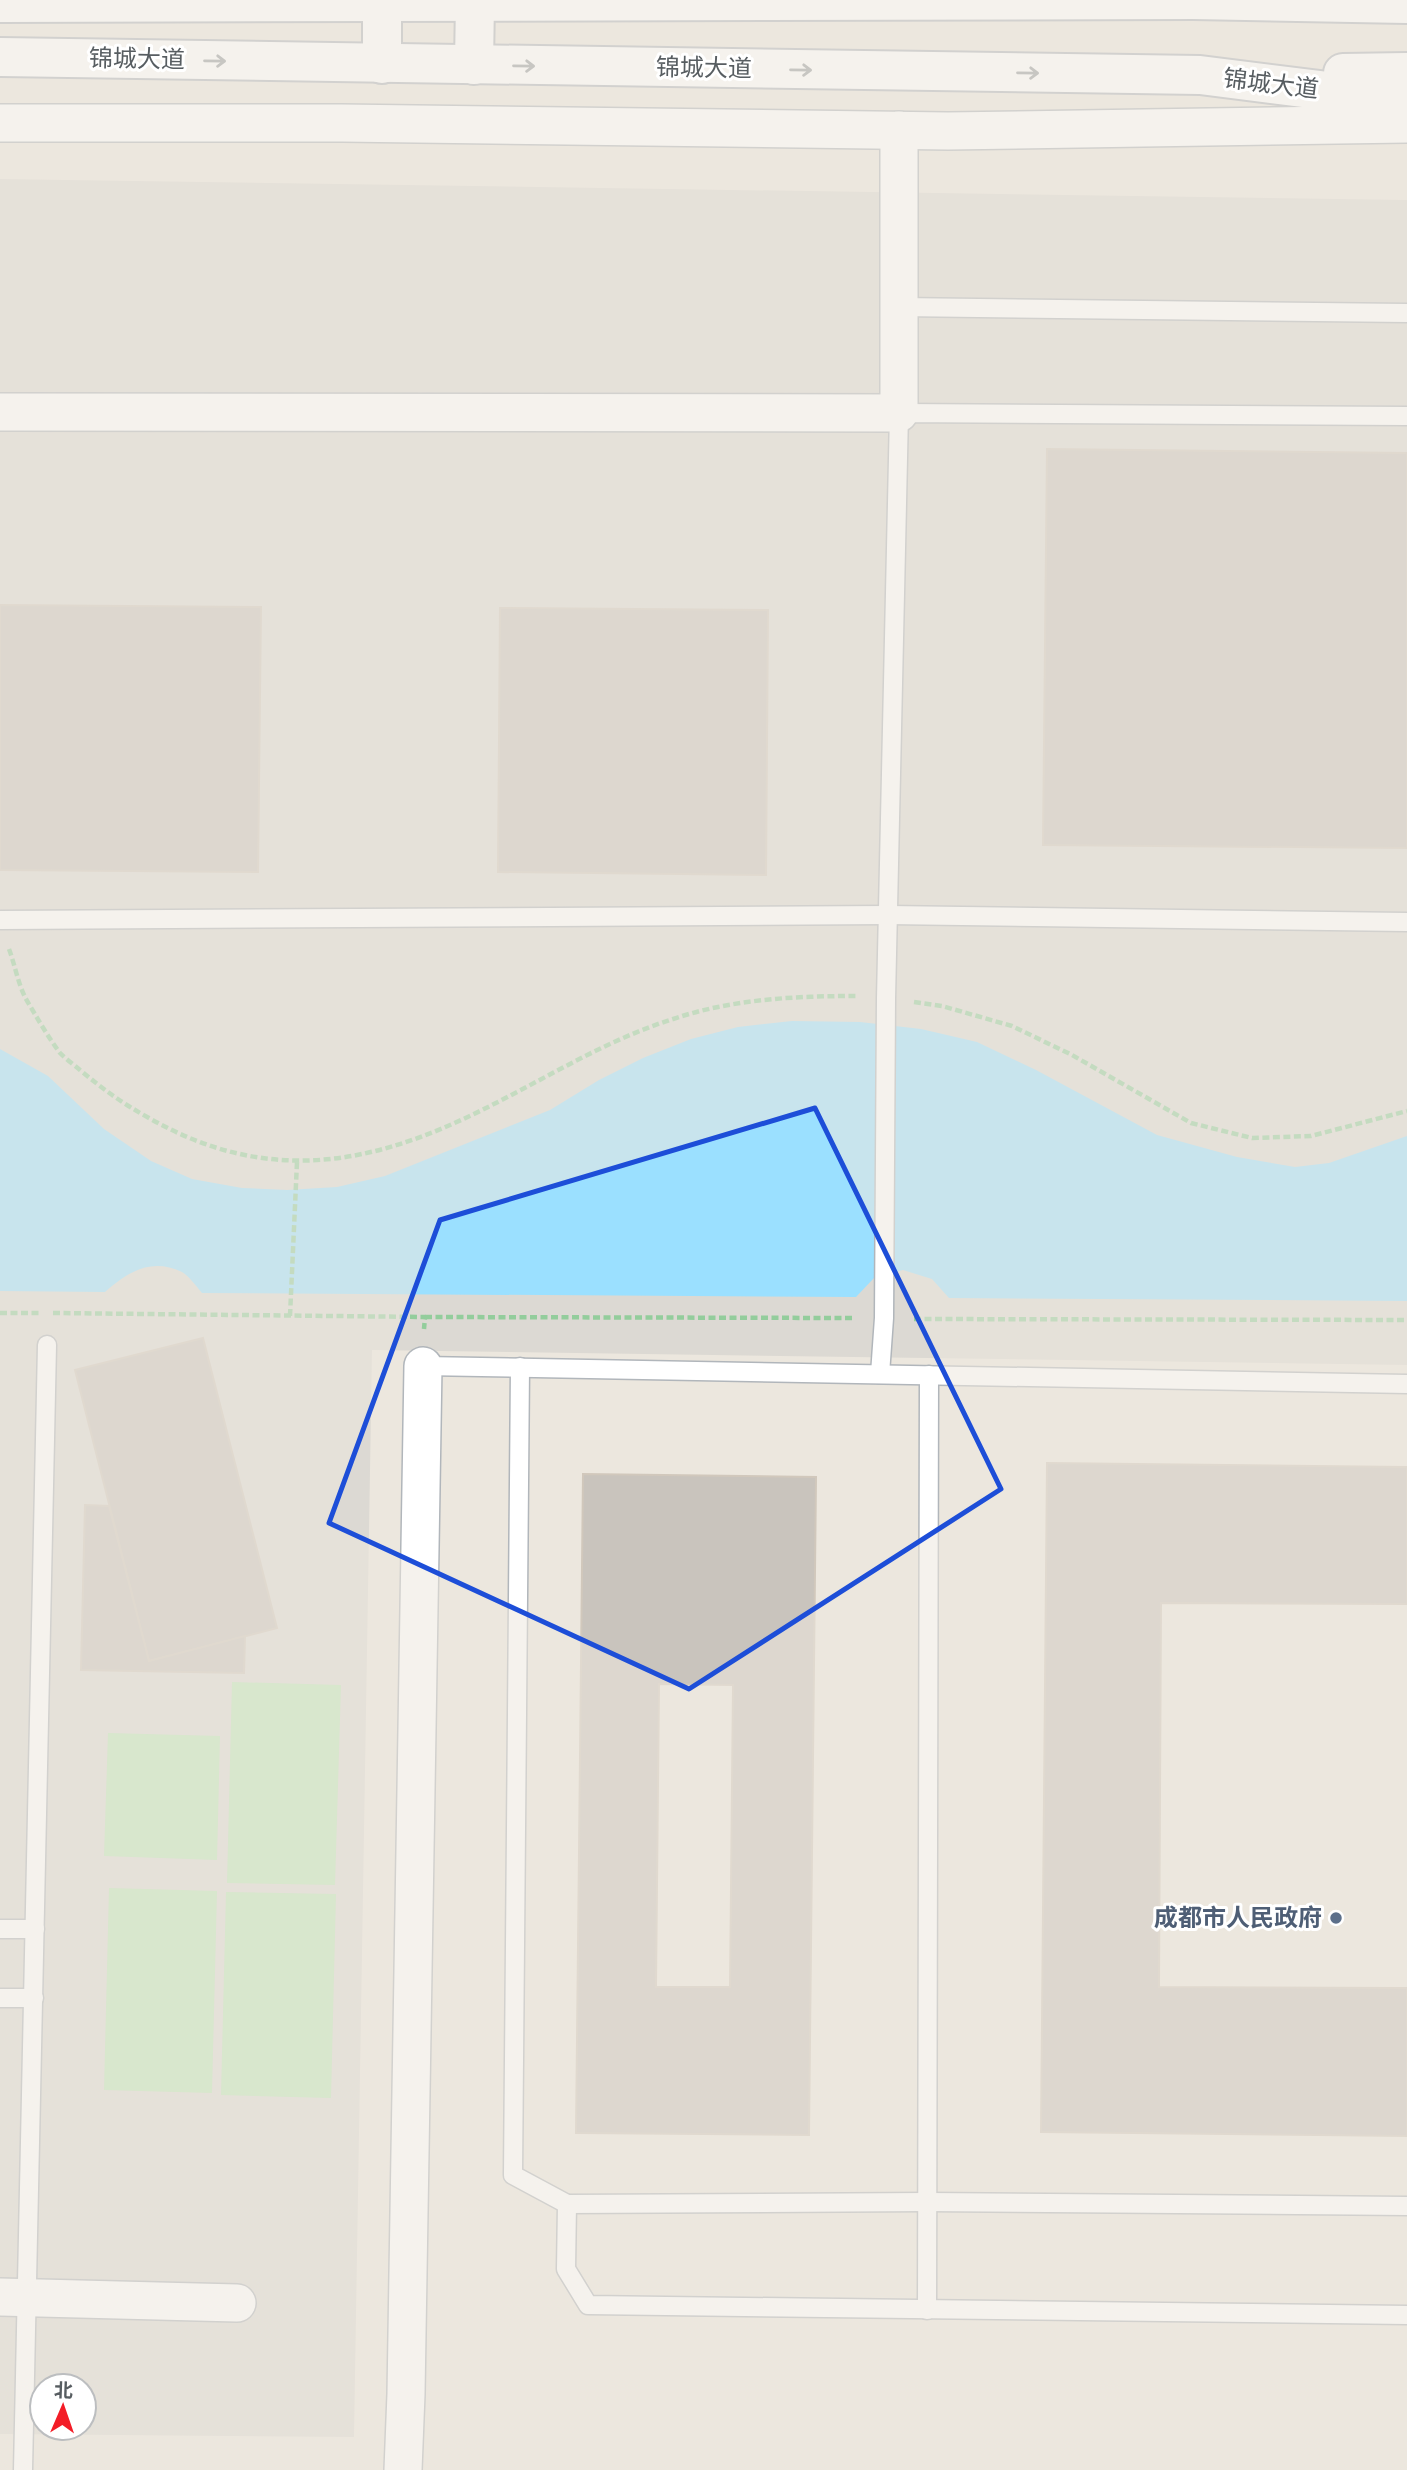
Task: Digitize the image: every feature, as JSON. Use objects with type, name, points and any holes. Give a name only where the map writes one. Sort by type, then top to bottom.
[{"type":"main road","points":[[0,3],[1195,0],[1407,4]]},
{"type":"main road","points":[[382,1],[382,64]]},
{"type":"main road","points":[[474,65],[475,2]]},
{"type":"main road","name":"锦城大道","points":[[0,57],[1200,75],[1407,101]]},
{"type":"main road","points":[[1200,75],[1407,72]]},
{"type":"street","points":[[0,123],[342,123],[899,130],[1407,124]]},
{"type":"street","points":[[0,412],[899,413],[899,130]]},
{"type":"street","points":[[403,2470],[407,2381],[423,1366]]},
{"type":"street","points":[[13,2297],[237,2303]]},
{"type":"lane","points":[[899,307],[1407,313]]},
{"type":"lane","points":[[880,1374],[884,1294],[886,1007],[899,413],[1407,416]]},
{"type":"lane","points":[[0,920],[888,915],[1407,922]]},
{"type":"lane","points":[[23,2470],[13,2297],[34,1998],[47,1345]]},
{"type":"lane","points":[[423,1366],[1407,1384]]},
{"type":"lane","points":[[520,1367],[513,2175],[567,2204],[928,2202],[1407,2206]]},
{"type":"lane","points":[[927,2309],[929,1375]]},
{"type":"lane","points":[[0,1929],[35,1929]]},
{"type":"lane","points":[[0,1998],[34,1998]]},
{"type":"lane","points":[[567,2204],[566,2269],[588,2305],[1407,2315]]},
{"type":"path","points":[[8,947],[25,997],[61,1053],[111,1097],[173,1132],[251,1157],[297,1162],[359,1156],[420,1138],[481,1111],[607,1047],[673,1019],[740,1003],[806,996],[862,996],[886,1007],[942,1006],[1012,1026],[1072,1055],[1191,1123],[1252,1138],[1311,1136],[1407,1111]]},
{"type":"path","points":[[290,1316],[297,1162]]},
{"type":"path","points":[[0,1313],[425,1317],[423,1366]]},
{"type":"highlighted area","points":[[815,1108],[1001,1489],[689,1689],[329,1523],[440,1220]]},
{"type":"shaded area","points":[[0,179],[1407,200],[1407,1365],[372,1350],[354,2437],[98,2435],[98,2372],[28,2372],[28,2434],[0,2434]]},
{"type":"green space","points":[[232,1682],[341,1685],[335,1885],[227,1883]]},
{"type":"green space","points":[[108,1733],[220,1736],[217,1860],[104,1856]]},
{"type":"green space","points":[[109,1888],[217,1891],[212,2093],[104,2090]]},
{"type":"green space","points":[[226,1892],[336,1894],[331,2098],[221,2095]]},
{"type":"water","points":[[792,1021],[860,1022],[921,1029],[977,1042],[1036,1070],[1157,1135],[1237,1157],[1295,1167],[1329,1163],[1407,1136],[1407,1301],[949,1298],[932,1279],[903,1270],[874,1278],[856,1297],[202,1293],[182,1272],[160,1266],[150,1266],[131,1273],[105,1292],[0,1291],[0,1049],[48,1076],[104,1129],[151,1161],[192,1179],[242,1188],[287,1190],[337,1187],[385,1176],[550,1110],[599,1080],[643,1058],[691,1039],[738,1027]]},
{"type":"building","points":[[1047,449],[1407,453],[1407,848],[1043,845]]},
{"type":"building","points":[[0,605],[261,607],[258,872],[0,870]]},
{"type":"building","points":[[500,608],[768,610],[766,875],[498,872]]},
{"type":"building","points":[[203,1338],[277,1628],[149,1661],[75,1370]]},
{"type":"building","points":[[1047,1463],[1407,1467],[1407,1604],[1161,1603],[1159,1987],[1407,1988],[1407,2136],[1041,2132]]},
{"type":"building","points":[[583,1474],[816,1477],[809,2135],[576,2133]],"holes":[[[659,1684],[733,1685],[730,1987],[656,1987]]]},
{"type":"building","points":[[85,1505],[109,1506],[149,1661],[245,1636],[244,1673],[81,1670]]},
{"type":"place","name":"成都市人民政府","points":[[1336,1918]]}]
